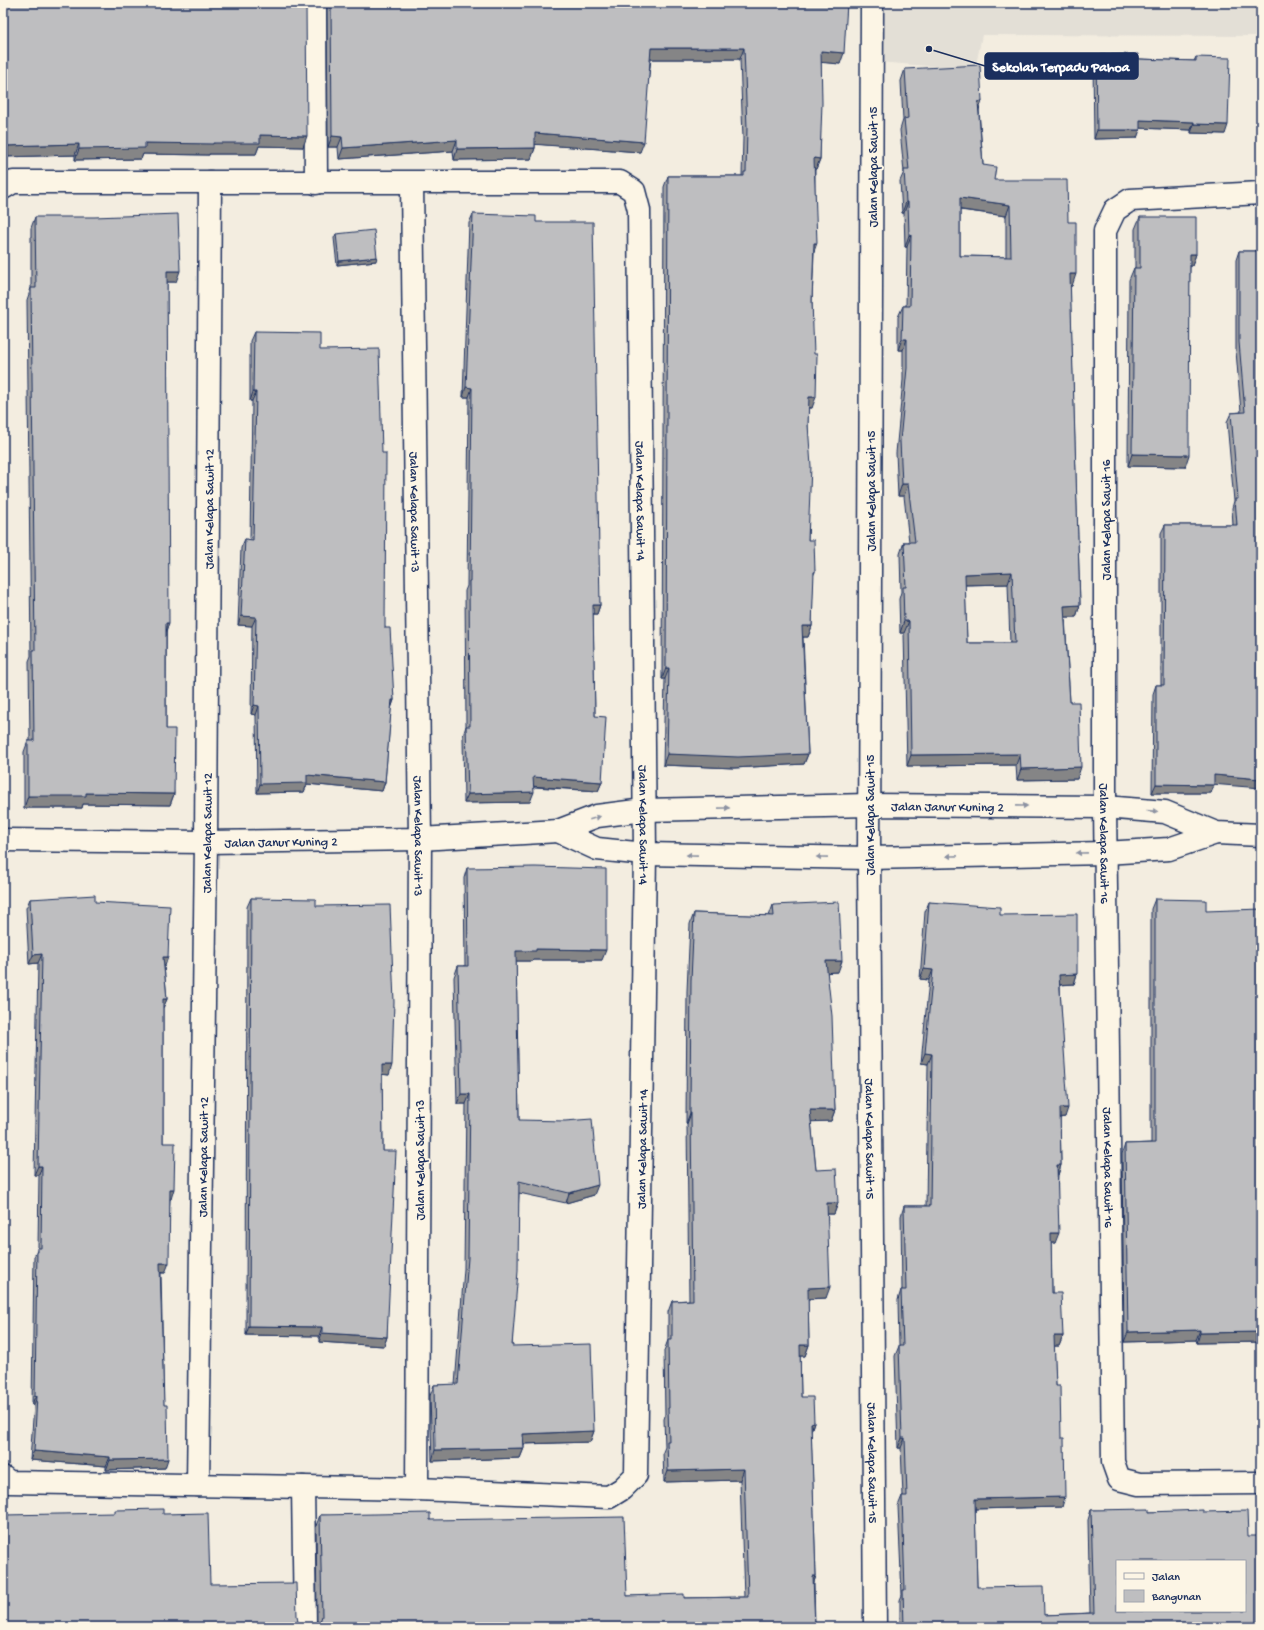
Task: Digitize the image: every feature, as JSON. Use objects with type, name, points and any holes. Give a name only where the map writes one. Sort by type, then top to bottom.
[{"type":"street","points":[[315,3],[316,183]]},
{"type":"street","name":"Jalan Kelapa Sawit 15","points":[[872,3],[869,858],[875,1627]]},
{"type":"street","points":[[3,188],[13,182],[412,183]]},
{"type":"street","name":"Jalan Kelapa Sawit 12","points":[[198,1485],[206,842],[210,182]]},
{"type":"street","name":"Jalan Kelapa Sawit 14","points":[[412,183],[620,182],[634,191],[639,210],[645,854],[636,1475],[622,1489],[609,1497],[417,1489]]},
{"type":"street","name":"Jalan Kelapa Sawit 13","points":[[412,183],[420,839],[417,1489]]},
{"type":"street","name":"Jalan Kelapa Sawit 16","points":[[1261,193],[1130,200],[1115,210],[1105,231],[1105,853],[1113,1462],[1119,1479],[1139,1484],[1261,1483]]},
{"type":"street","name":"Jalan Janur Kuning 2","points":[[3,840],[206,842],[420,839],[558,831],[597,816],[644,810],[869,805],[1105,807],[1165,812],[1216,833],[1261,835]]},
{"type":"street","name":"Jalan Janur Kuning 2","points":[[558,831],[597,849],[645,854],[869,858],[1105,853],[1169,849],[1216,833]]},
{"type":"street","points":[[3,1477],[8,1482],[417,1489]]},
{"type":"street","points":[[303,1487],[305,1627]]},
{"type":"shaded area","points":[[878,3],[1261,3],[1261,36],[982,35],[975,70],[878,62]]},
{"type":"building","points":[[3,3],[306,3],[307,136],[260,135],[260,143],[145,143],[145,148],[79,149],[79,144],[3,146]]},
{"type":"building","points":[[331,3],[847,3],[844,53],[821,51],[822,103],[820,159],[814,158],[817,243],[814,243],[812,301],[814,354],[817,354],[816,397],[809,397],[808,425],[811,466],[808,540],[814,540],[815,572],[812,626],[802,626],[808,754],[738,757],[667,754],[669,668],[666,668],[668,176],[744,176],[744,172],[746,172],[747,128],[744,48],[651,48],[644,142],[535,133],[535,148],[457,149],[457,140],[343,148],[342,137],[332,136]]},
{"type":"building","points":[[1138,54],[1139,59],[1196,61],[1196,57],[1230,58],[1228,125],[1140,120],[1140,130],[1097,130],[1096,55]]},
{"type":"building","points":[[980,65],[982,101],[978,102],[983,165],[996,167],[994,180],[1067,180],[1068,222],[1076,222],[1076,274],[1070,274],[1080,605],[1064,606],[1070,702],[1079,702],[1081,767],[1021,769],[1020,754],[911,755],[909,621],[904,621],[903,587],[906,587],[904,542],[915,542],[908,484],[902,484],[900,441],[907,368],[907,339],[902,339],[903,306],[910,306],[911,235],[909,235],[908,202],[906,202],[904,170],[909,170],[904,119],[908,118],[905,69]],"holes":[[[960,198],[1010,205],[1011,257],[960,256]],[[1012,572],[1015,643],[967,643],[965,574]]]},
{"type":"building","points":[[178,214],[180,271],[167,271],[169,623],[166,623],[166,729],[175,729],[174,794],[86,793],[86,796],[28,796],[28,741],[34,741],[33,650],[35,650],[31,288],[36,288],[35,217],[94,217]]},
{"type":"building","points":[[473,214],[536,216],[536,222],[593,222],[600,605],[593,605],[595,716],[606,717],[602,782],[533,777],[534,792],[468,794],[466,726],[470,726],[469,581],[472,388],[466,387]]},
{"type":"building","points":[[1140,217],[1196,217],[1196,254],[1190,254],[1189,455],[1132,454],[1134,268],[1140,268]]},
{"type":"building","points":[[374,230],[377,257],[339,261],[336,234]]},
{"type":"building","points":[[1239,251],[1261,251],[1261,779],[1214,775],[1214,785],[1156,784],[1156,685],[1164,685],[1165,525],[1237,525],[1235,499],[1238,499],[1231,413],[1245,412],[1239,342]]},
{"type":"building","points":[[254,332],[320,333],[320,350],[379,349],[382,453],[386,453],[385,628],[390,628],[394,700],[392,700],[385,782],[307,775],[307,783],[260,784],[259,706],[254,705],[256,617],[241,616],[245,539],[253,540],[256,392],[253,392]]},
{"type":"building","points":[[535,867],[606,869],[606,950],[536,949],[536,951],[516,951],[519,1120],[565,1121],[592,1119],[598,1185],[569,1193],[519,1181],[518,1271],[512,1346],[591,1344],[594,1431],[523,1434],[524,1448],[435,1450],[434,1385],[458,1384],[468,1258],[470,1094],[461,1094],[458,966],[468,966],[467,868]]},
{"type":"building","points":[[95,895],[95,902],[170,906],[168,957],[163,957],[167,999],[163,999],[163,1143],[175,1143],[174,1189],[170,1189],[169,1263],[160,1263],[164,1405],[167,1405],[168,1459],[110,1460],[110,1457],[34,1451],[37,1396],[35,1396],[37,1248],[41,1248],[42,1166],[38,1166],[42,954],[33,955],[30,899]]},
{"type":"building","points":[[251,898],[316,899],[316,906],[390,905],[394,1002],[392,1065],[382,1065],[383,1151],[396,1151],[387,1337],[322,1333],[322,1327],[249,1326]]},
{"type":"building","points":[[1155,899],[1206,900],[1206,911],[1261,909],[1261,1332],[1200,1333],[1200,1330],[1128,1332],[1125,1144],[1155,1143]]},
{"type":"building","points":[[839,902],[842,961],[826,961],[832,1016],[835,1110],[810,1110],[816,1170],[836,1169],[838,1203],[827,1203],[830,1287],[808,1288],[809,1345],[800,1345],[801,1397],[813,1397],[814,1422],[811,1423],[816,1576],[813,1576],[815,1627],[314,1627],[320,1622],[322,1616],[320,1515],[430,1513],[430,1520],[624,1517],[627,1596],[684,1594],[684,1598],[748,1597],[744,1469],[668,1471],[668,1340],[672,1340],[672,1301],[693,1300],[690,1113],[691,980],[694,913],[774,916],[773,905]]},
{"type":"building","points":[[929,902],[1000,907],[1000,915],[1077,914],[1077,974],[1059,975],[1068,1108],[1060,1108],[1061,1165],[1057,1165],[1059,1233],[1051,1233],[1052,1293],[1061,1293],[1063,1336],[1054,1336],[1056,1386],[1060,1386],[1061,1438],[1064,1438],[1065,1497],[975,1499],[977,1587],[1043,1586],[1044,1615],[1094,1613],[1091,1510],[1149,1509],[1149,1512],[1203,1510],[1203,1512],[1247,1511],[1248,1536],[1261,1536],[1261,1627],[904,1627],[903,1590],[905,1590],[902,1496],[907,1496],[905,1438],[902,1438],[899,1346],[903,1346],[901,1290],[906,1290],[904,1206],[930,1206],[932,1054],[925,1053],[933,970],[924,969]]},
{"type":"building","points":[[163,1509],[163,1514],[208,1513],[210,1584],[296,1583],[297,1616],[298,1622],[303,1627],[3,1627],[3,1515],[115,1513],[115,1510]]},
{"type":"place","name":"Sekolah Terpadu Pahoa","points":[[929,49]]}]
